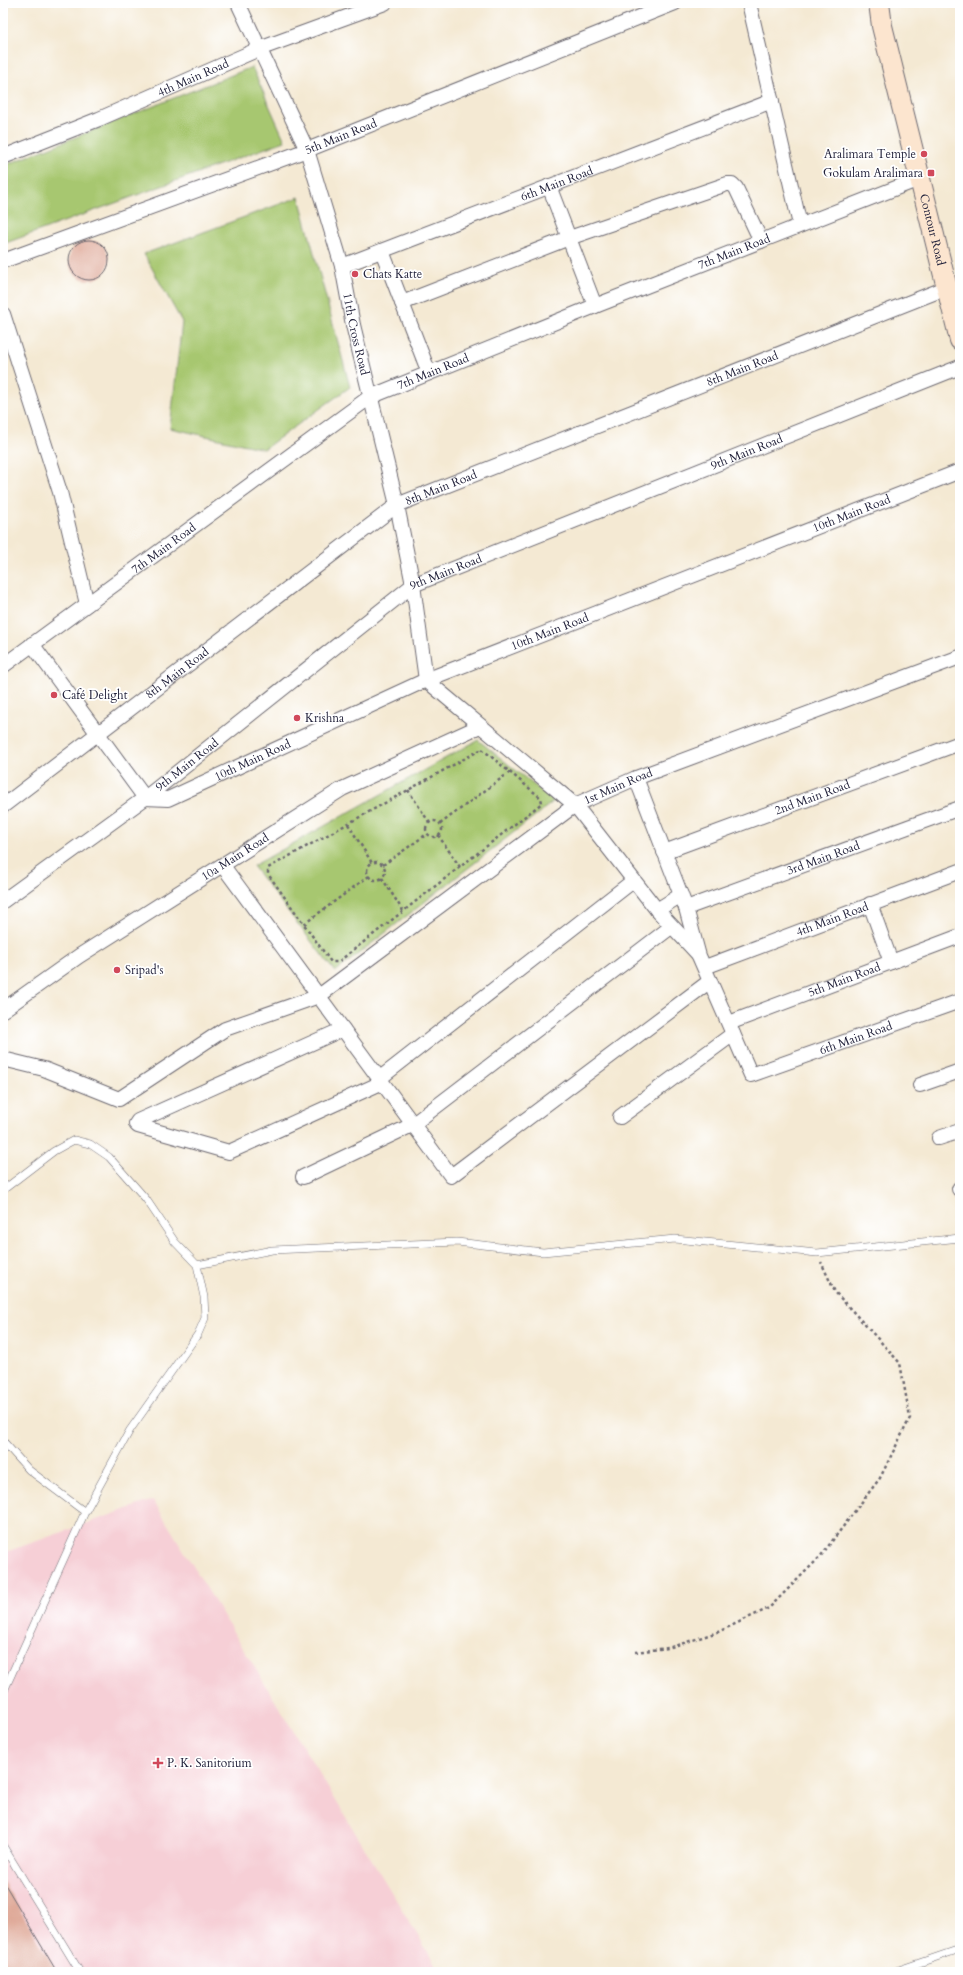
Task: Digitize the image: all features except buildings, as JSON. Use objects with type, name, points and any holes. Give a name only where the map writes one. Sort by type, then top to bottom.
[{"type":"main road","name":"Contour Road","points":[[879,3],[882,26],[960,340]]},
{"type":"street","name":"11th Cross Road","points":[[238,3],[307,150],[342,266],[353,325],[397,505],[413,585],[426,680]]},
{"type":"street","name":"4th Main Road","points":[[3,157],[99,119],[259,49],[385,3]]},
{"type":"street","name":"5th Main Road","points":[[3,262],[307,150],[675,3]]},
{"type":"street","points":[[749,3],[800,225]]},
{"type":"street","name":"6th Main Road","points":[[342,266],[772,101]]},
{"type":"street","name":"7th Main Road","points":[[3,666],[370,397],[595,306],[919,179]]},
{"type":"street","points":[[402,303],[569,238],[732,184],[736,188],[761,241]]},
{"type":"street","points":[[549,186],[595,306]]},
{"type":"street","points":[[382,251],[430,373]]},
{"type":"street","name":"8th Main Road","points":[[3,806],[397,505],[946,288]]},
{"type":"street","points":[[3,314],[60,492],[86,604]]},
{"type":"street","name":"9th Main Road","points":[[3,901],[145,798],[413,585],[960,367]]},
{"type":"street","name":"10th Main Road","points":[[145,798],[168,799],[426,680],[960,471]]},
{"type":"street","points":[[32,644],[145,798]]},
{"type":"street","name":"1st Main Road","points":[[3,1060],[44,1069],[119,1099],[225,1029],[319,996],[575,805],[636,778],[960,657]]},
{"type":"street","points":[[426,680],[575,805],[633,881],[671,927],[702,961]]},
{"type":"street","name":"10a Main Road","points":[[3,1010],[79,956],[223,866],[342,789],[480,726]]},
{"type":"street","name":"2nd Main Road","points":[[664,852],[960,742]]},
{"type":"street","points":[[636,778],[686,908],[702,961],[731,1029]]},
{"type":"street","name":"3rd Main Road","points":[[686,908],[960,808]]},
{"type":"street","points":[[223,866],[412,1125],[451,1176],[710,982]]},
{"type":"street","name":"4th Main Road","points":[[702,961],[870,904],[960,871]]},
{"type":"street","points":[[343,1030],[138,1121],[136,1124],[145,1128],[229,1152],[380,1081],[633,881]]},
{"type":"street","points":[[657,910],[681,895]]},
{"type":"street","points":[[870,904],[891,962]]},
{"type":"street","points":[[303,1178],[412,1125],[671,927]]},
{"type":"street","name":"5th Main Road","points":[[620,1117],[731,1029],[891,962],[960,936]]},
{"type":"street","name":"6th Main Road","points":[[731,1029],[751,1075],[960,1001]]},
{"type":"street","points":[[920,1085],[960,1071]]},
{"type":"street","points":[[939,1138],[960,1131]]},
{"type":"lane","points":[[3,1190],[54,1151],[74,1140],[90,1144],[110,1157],[146,1199],[176,1242],[197,1265],[204,1297],[205,1318],[198,1334],[130,1430],[85,1512],[3,1693]]},
{"type":"lane","points":[[197,1265],[272,1250],[457,1242],[543,1252],[675,1239],[817,1253],[960,1238]]},
{"type":"lane","points":[[3,1441],[29,1470],[85,1512]]},
{"type":"lane","points":[[3,1846],[80,1972]]},
{"type":"lane","points":[[893,1972],[960,1949]]},
{"type":"path","points":[[482,749],[541,798],[542,803],[338,962],[331,962],[268,874],[268,868],[408,790],[482,749]]},
{"type":"path","points":[[440,824],[510,772]]},
{"type":"path","points":[[408,790],[429,822]]},
{"type":"path","points":[[427,834],[432,837],[438,835],[442,830],[440,824],[435,821],[429,822]]},
{"type":"path","points":[[427,834],[426,828],[429,822]]},
{"type":"path","points":[[348,824],[372,863]]},
{"type":"path","points":[[383,865],[427,834]]},
{"type":"path","points":[[438,835],[460,867]]},
{"type":"path","points":[[377,862],[383,865],[385,872],[382,878],[375,880],[369,876],[367,870],[372,863],[377,862]]},
{"type":"path","points":[[304,924],[369,876]]},
{"type":"path","points":[[382,878],[403,911]]},
{"type":"path","points":[[635,1652],[668,1648],[718,1632],[769,1608],[820,1557],[880,1478],[910,1418],[900,1363],[835,1292],[817,1253]]},
{"type":"shaded area","name":"P. K. Sanitorium","points":[[153,1500],[440,1972],[3,1972],[3,1553]]},
{"type":"green space","points":[[252,67],[285,141],[3,244],[3,166]]},
{"type":"green space","points":[[299,197],[350,387],[264,449],[170,428],[182,322],[144,254]]},
{"type":"green space","points":[[478,740],[554,801],[335,972],[253,866]]},
{"type":"place","name":"Aralimara Temple","points":[[924,154]]},
{"type":"place","name":"Gokulam Aralimara","points":[[931,173]]},
{"type":"place","name":"Chats Katte","points":[[355,274]]},
{"type":"place","name":"Café Delight","points":[[54,695]]},
{"type":"place","name":"Krishna","points":[[297,718]]},
{"type":"place","name":"Sripad's","points":[[117,970]]},
{"type":"place","name":"P. K. Sanitorium","points":[[158,1763]]}]
